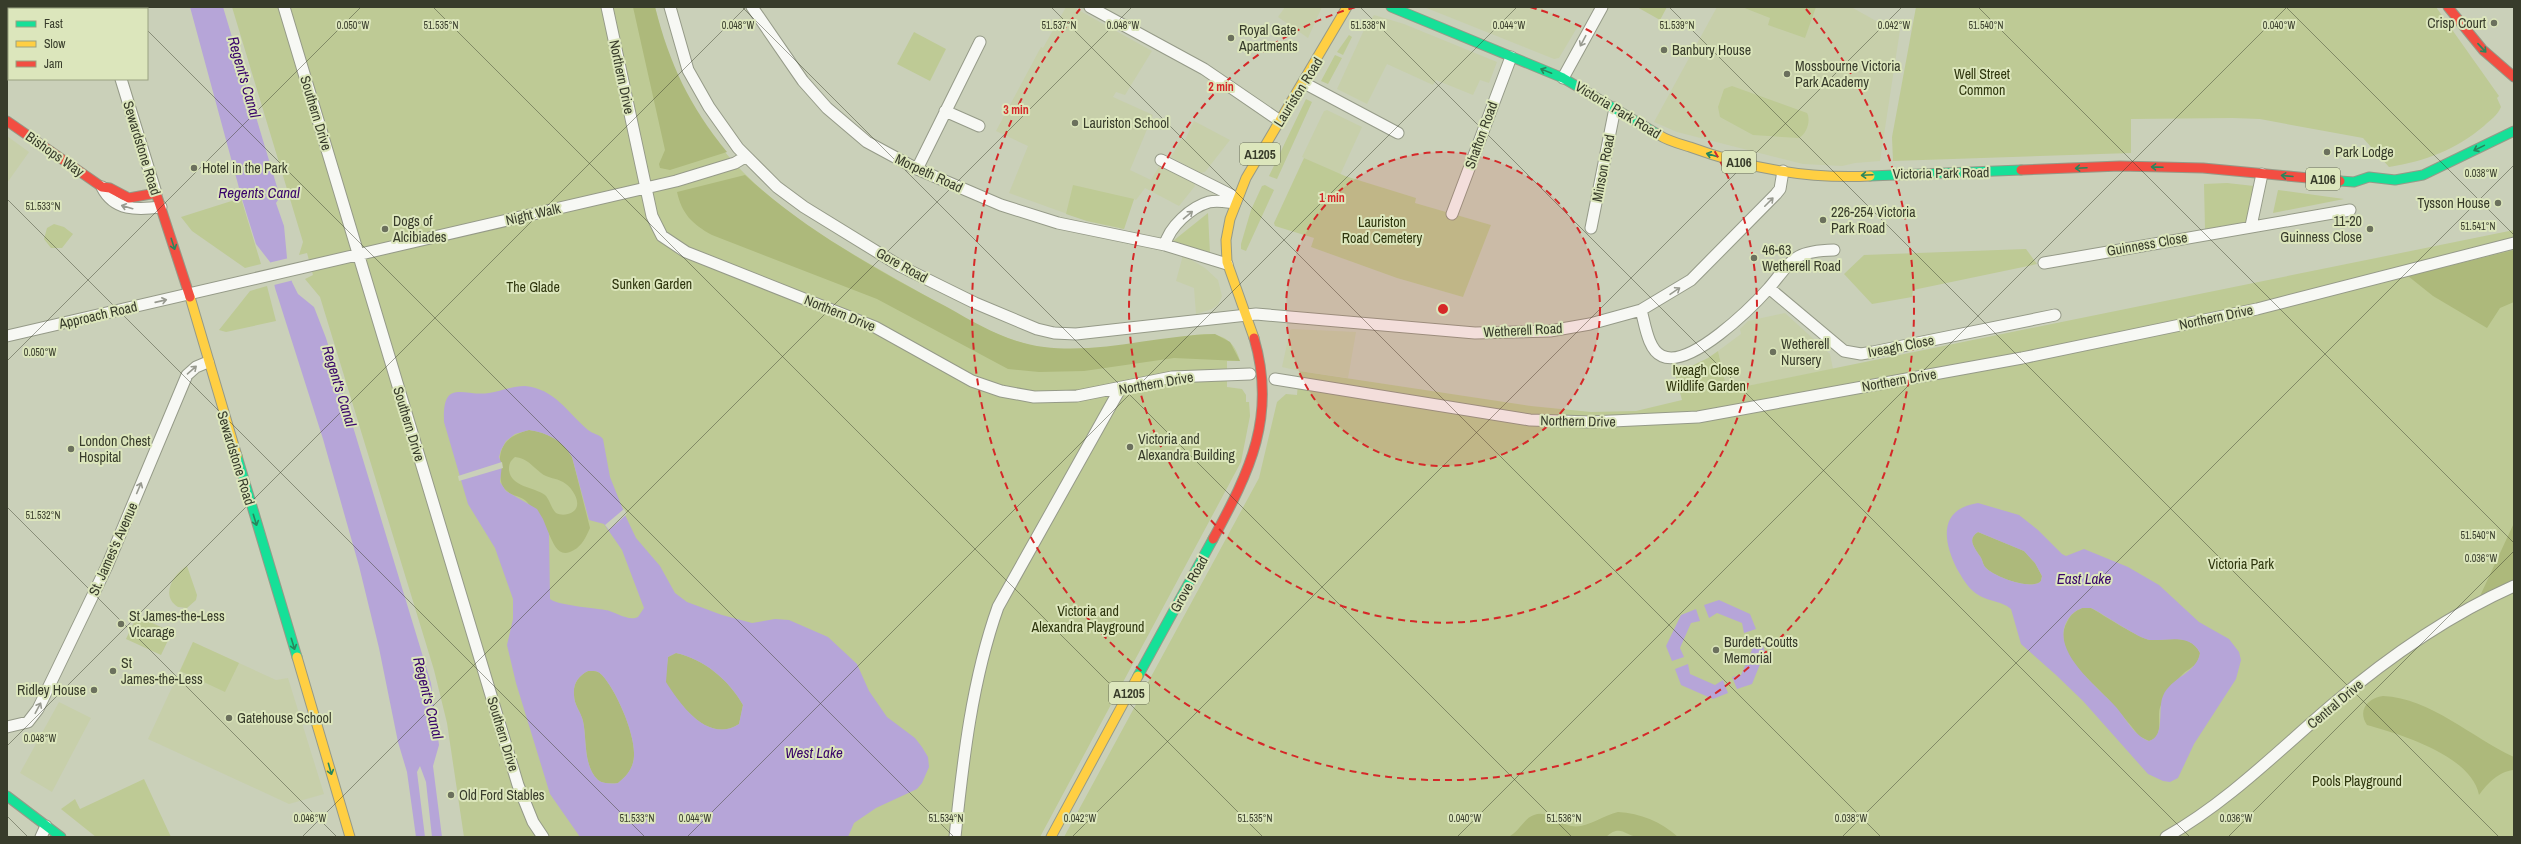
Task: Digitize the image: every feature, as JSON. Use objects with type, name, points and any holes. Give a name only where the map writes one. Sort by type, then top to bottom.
[{"type":"main road","name":"Lauriston Road","points":[[1246,314],[1227,264],[1226,236],[1236,201],[1256,160],[1304,83],[1348,7]]},
{"type":"main road","name":"Victoria Park Road","points":[[1391,7],[1563,78],[1662,137],[1689,148],[1715,156],[1783,171],[1832,178],[2120,166],[2203,168],[2354,182],[2368,178],[2396,180],[2435,170],[2514,131]]},
{"type":"main road","points":[[2448,7],[2483,50],[2514,77]]},
{"type":"main road","name":"Bishops Way","points":[[7,120],[102,187],[111,187],[124,196],[138,198],[156,193]]},
{"type":"main road","name":"Sewardstone Road","points":[[156,193],[189,294],[350,837]]},
{"type":"main road","name":"Grove Road","points":[[1051,837],[1237,495],[1254,456],[1260,426],[1263,377],[1246,314]]},
{"type":"main road","points":[[7,796],[61,837]]},
{"type":"street","name":"Southern Drive","points":[[284,7],[518,785],[533,822],[543,837]]},
{"type":"street","name":"Northern Drive","points":[[607,7],[645,188],[654,223],[667,241],[703,260],[876,327],[972,381],[1001,391],[1034,397],[1077,396],[1120,389],[1172,377],[1250,374]]},
{"type":"street","name":"Gore Road","points":[[670,7],[688,70],[709,107],[745,157],[778,187],[804,207],[900,266],[1005,317],[1037,329],[1054,333],[1076,334],[1246,314]]},
{"type":"street","name":"Morpeth Road","points":[[752,7],[803,82],[827,108],[867,142],[917,169],[1001,205],[1058,223],[1165,245],[1227,264]]},
{"type":"street","points":[[1090,7],[1204,69],[1280,121]]},
{"type":"street","points":[[1563,78],[1602,7]]},
{"type":"street","points":[[917,169],[980,42]]},
{"type":"street","name":"Shafton Road","points":[[1452,214],[1511,57]]},
{"type":"street","name":"Sewardstone Road","points":[[121,80],[156,193]]},
{"type":"street","points":[[1304,83],[1398,133]]},
{"type":"street","name":"Minson Road","points":[[1591,228],[1615,108]]},
{"type":"street","points":[[945,111],[979,126]]},
{"type":"street","name":"Night Walk","points":[[247,279],[319,262],[359,255],[645,188],[735,163],[745,157]]},
{"type":"street","points":[[1161,160],[1236,201]]},
{"type":"street","name":"Wetherell Road","points":[[1246,314],[1475,332],[1550,331],[1590,324],[1641,310],[1667,297],[1707,266],[1780,189],[1783,171]]},
{"type":"street","points":[[2251,226],[2262,174]]},
{"type":"street","name":"Bishops Way","points":[[102,187],[107,196],[124,207],[140,210],[160,207]]},
{"type":"street","points":[[1165,245],[1170,231],[1193,210],[1203,204],[1218,201],[1236,201]]},
{"type":"street","name":"Guinness Close","points":[[2044,263],[2350,210]]},
{"type":"street","name":"Northern Drive","points":[[1275,379],[1530,420],[1591,422],[1698,416],[2022,358],[2249,310],[2514,243]]},
{"type":"street","points":[[1641,310],[1655,350],[1662,356],[1677,358],[1690,353],[1733,322],[1769,288],[1794,258],[1802,253],[1834,250]]},
{"type":"street","name":"Approach Road","points":[[7,336],[247,279]]},
{"type":"street","name":"Iveagh Close","points":[[1769,288],[1837,347],[1852,354],[1873,352],[2055,315]]},
{"type":"street","name":"St. James's Avenue","points":[[7,727],[22,724],[34,716],[107,566],[187,375],[196,367],[208,362]]},
{"type":"street","points":[[955,837],[978,676],[987,638],[998,607],[1120,389]]},
{"type":"street","name":"Central Drive","points":[[2166,837],[2223,799],[2333,704],[2418,640],[2474,606],[2514,586]]},
{"type":"street","points":[[41,837],[46,826]]},
{"type":"shaded area","name":"Lauriston School","points":[[1066,7],[1073,7],[1152,51],[1125,95],[1116,92],[1113,97],[1153,115],[1130,170],[1151,180],[1160,165],[1194,183],[1195,186],[1179,206],[1145,188],[1136,200],[1134,199],[1124,229],[1087,221],[1009,193],[1028,146],[996,131],[1041,47],[1043,48]]},
{"type":"shaded area","points":[[1285,7],[1322,7],[1308,38],[1278,17]]},
{"type":"shaded area","points":[[1424,7],[1539,7],[1578,26],[1559,58],[1554,59]]},
{"type":"shaded area","name":"Mossbourne Victoria Park Academy","points":[[1717,7],[1851,7],[1889,28],[1900,30],[1880,161],[1855,163],[1842,166],[1803,164],[1677,132],[1654,122]]},
{"type":"shaded area","points":[[1374,15],[1404,24],[1497,62],[1489,83],[1480,80],[1473,95],[1436,80],[1433,85],[1387,64],[1367,104],[1337,89],[1364,30]]},
{"type":"shaded area","points":[[1327,110],[1362,127],[1340,175],[1302,157],[1324,111]]},
{"type":"shaded area","points":[[1194,121],[1230,140],[1205,172],[1200,173],[1171,157],[1182,138],[1185,140]]},
{"type":"shaded area","points":[[7,136],[29,152],[7,183]]},
{"type":"shaded area","points":[[1183,255],[1205,268],[1218,280],[1222,296],[1218,305],[1212,309],[1196,314],[1194,288],[1176,281]]},
{"type":"shaded area","name":"Wetherell Nursery","points":[[1785,313],[1830,354],[1833,369],[1727,390],[1718,351],[1741,334],[1740,329],[1748,321]]},
{"type":"shaded area","points":[[1290,330],[1356,332],[1348,378],[1282,367]]},
{"type":"shaded area","name":"Gatehouse School","points":[[193,642],[276,680],[288,678],[324,794],[289,804],[148,739]]},
{"type":"shaded area","points":[[59,702],[91,718],[52,792],[20,773]]},
{"type":"green space","points":[[232,7],[655,7],[672,66],[697,113],[724,151],[744,173],[782,207],[824,236],[868,263],[990,331],[1007,338],[1040,347],[1059,349],[1101,348],[1205,334],[1218,336],[1228,340],[1232,344],[1240,361],[1227,361],[1227,387],[1242,389],[1246,395],[1246,402],[1249,402],[1250,416],[1241,462],[1040,837],[464,837],[447,723],[434,670],[320,297],[305,279],[313,275],[307,253],[299,255],[303,242]]},
{"type":"green space","points":[[633,7],[655,7],[667,48],[682,84],[702,118],[727,152],[670,170],[660,168],[659,164],[665,150]]},
{"type":"green space","points":[[1637,7],[1667,7],[1660,20]]},
{"type":"green space","points":[[1742,7],[1816,7],[1805,38],[1768,25],[1770,18]]},
{"type":"green space","name":"Well Street Common","points":[[1916,7],[2436,7],[2499,96],[2497,98],[2501,107],[2484,126],[2451,148],[2428,158],[2389,167],[2363,138],[2260,119],[2233,118],[2131,119],[2131,153],[1893,161],[1892,137]]},
{"type":"green space","points":[[914,32],[946,49],[930,81],[897,64]]},
{"type":"green space","points":[[1349,35],[1352,37],[1343,55],[1337,52]]},
{"type":"green space","points":[[1335,55],[1342,58],[1328,84],[1321,81]]},
{"type":"green space","points":[[1732,86],[1807,113],[1809,119],[1806,130],[1799,138],[1753,135],[1720,117],[1718,107],[1724,89]]},
{"type":"green space","points":[[1306,99],[1312,102],[1277,179],[1269,176]]},
{"type":"green space","name":"Lauriston Road Cemetery","points":[[1304,158],[1345,176],[1416,198],[1415,203],[1491,225],[1463,297],[1397,278],[1311,247],[1314,238],[1275,226],[1274,223]]},
{"type":"green space","points":[[745,175],[767,195],[816,231],[894,278],[970,320],[1005,337],[1031,345],[1044,347],[1087,348],[1172,337],[1215,334],[1230,342],[1240,361],[1174,358],[1084,371],[1039,372],[1008,369],[877,299],[712,235],[699,227],[689,218],[679,200],[677,192]]},
{"type":"green space","points":[[2227,183],[2254,186],[2247,222],[2205,229],[2204,184]]},
{"type":"green space","points":[[1073,185],[1134,199],[1124,229],[1087,221],[1066,214]]},
{"type":"green space","points":[[1265,185],[1274,190],[1246,251],[1241,249],[1241,244],[1251,210],[1262,186]]},
{"type":"green space","points":[[2278,190],[2344,199],[2273,213]]},
{"type":"green space","points":[[241,198],[261,264],[245,268],[192,231],[181,217]]},
{"type":"green space","points":[[1208,213],[1210,254],[1173,241]]},
{"type":"green space","points":[[54,224],[64,227],[73,234],[62,248],[51,248],[44,239],[47,228]]},
{"type":"green space","name":"Victoria Park","points":[[2514,230],[2514,837],[1064,837],[1259,478],[1277,402],[1286,394],[1297,395],[1299,371],[1531,406],[1591,412],[1636,411],[1682,400],[1675,374],[1708,358],[1718,351],[1727,390]]},
{"type":"green space","points":[[2026,249],[2037,264],[1913,290],[1912,297],[1872,304],[1844,274],[1864,255]]},
{"type":"green space","points":[[2514,250],[2514,302],[2500,308],[2487,328],[2433,296],[2408,276]]},
{"type":"green space","points":[[267,286],[276,321],[226,332],[219,330],[250,291]]},
{"type":"green space","points":[[529,430],[548,435],[564,446],[572,457],[590,528],[584,540],[574,550],[564,553],[558,550],[542,521],[529,504],[524,499],[509,493],[502,485],[500,456],[504,444],[520,433]],"holes":[[[515,457],[529,463],[543,475],[567,485],[574,493],[576,498],[576,508],[565,515],[556,513],[545,495],[514,480],[509,470],[510,464]]]},
{"type":"green space","points":[[2514,523],[2514,580],[2480,596]]},
{"type":"green space","points":[[1978,532],[2024,551],[2035,563],[2042,576],[2041,581],[2036,584],[2022,584],[2005,579],[1991,572],[1984,565],[1972,543],[1973,537]]},
{"type":"green space","points":[[187,566],[197,595],[196,600],[187,608],[178,607],[170,597],[169,591],[170,585],[177,574]]},
{"type":"green space","points":[[2082,608],[2091,608],[2145,639],[2185,640],[2196,646],[2200,653],[2198,661],[2177,680],[2161,705],[2159,710],[2159,730],[2157,735],[2149,741],[2139,736],[2075,664],[2068,654],[2064,643],[2063,633],[2070,617]]},
{"type":"green space","points":[[137,616],[172,632],[161,655],[126,639]]},
{"type":"green space","points":[[193,642],[239,663],[225,692],[180,671]]},
{"type":"green space","points":[[676,653],[706,665],[731,687],[743,705],[739,724],[728,729],[717,729],[707,726],[697,720],[679,702],[665,682],[668,657]]},
{"type":"green space","points":[[588,671],[599,672],[607,682],[624,712],[631,735],[634,755],[633,763],[627,774],[618,783],[613,784],[598,780],[593,774],[588,760],[583,721],[574,699],[574,687],[581,675]]},
{"type":"green space","points":[[2383,696],[2401,698],[2418,704],[2451,720],[2498,749],[2514,757],[2514,770],[2498,775],[2479,795],[2474,781],[2463,769],[2449,758],[2415,741],[2367,725],[2363,714],[2366,706],[2373,699]]},
{"type":"green space","points":[[144,779],[171,837],[96,837],[61,809],[75,799],[80,809]]},
{"type":"green space","points":[[1618,812],[1634,814],[1650,819],[1665,827],[1678,837],[1642,838],[1622,831],[1615,831],[1606,837],[1508,837],[1512,835],[1527,819],[1534,815],[1544,814],[1571,826],[1583,826]]},
{"type":"water","points":[[190,7],[223,7],[280,197],[276,203],[284,226],[287,258],[292,282],[298,294],[314,307],[326,338],[431,683],[439,745],[433,766],[442,837],[432,837],[426,782],[420,766],[417,772],[425,837],[416,837],[407,772],[398,742],[379,648],[359,566],[323,439],[275,288],[270,262],[256,244],[242,199]]},
{"type":"water","name":"West Lake","points":[[520,386],[535,388],[553,396],[588,430],[603,439],[610,477],[626,517],[636,538],[660,566],[675,593],[687,602],[722,615],[752,623],[775,619],[789,620],[828,637],[857,664],[869,691],[887,717],[915,738],[928,757],[929,767],[922,783],[917,789],[876,808],[854,823],[848,837],[580,837],[550,794],[516,683],[507,645],[513,619],[513,599],[495,548],[468,504],[444,422],[444,408],[447,399],[451,394],[456,392],[480,394],[489,393]],"holes":[[[529,430],[554,438],[564,446],[572,457],[589,520],[604,524],[622,550],[644,608],[638,617],[630,618],[609,611],[567,605],[550,599],[549,534],[543,519],[537,509],[506,491],[500,482],[502,465],[499,457],[506,441],[515,434]],[[676,653],[686,656],[706,665],[723,679],[731,687],[743,705],[739,724],[728,729],[717,729],[707,726],[697,720],[680,702],[666,682],[668,657]],[[588,671],[595,671],[602,675],[619,701],[628,724],[633,746],[634,759],[629,771],[618,783],[613,784],[598,780],[590,767],[586,752],[583,721],[575,702],[574,695],[575,684],[584,673]]]},
{"type":"water","name":"East Lake","points":[[1978,503],[2019,515],[2066,556],[2084,549],[2128,567],[2159,585],[2199,622],[2229,639],[2239,652],[2241,660],[2236,679],[2194,744],[2178,778],[2170,782],[2163,781],[2148,774],[2083,701],[2021,644],[2011,609],[2003,604],[1978,595],[1964,581],[1952,558],[1947,537],[1947,528],[1950,519],[1956,512],[1965,506]],"holes":[[[1978,532],[2024,551],[2035,563],[2042,576],[2041,581],[2036,584],[2022,584],[2005,579],[1991,572],[1984,565],[1972,543],[1973,537]],[[2082,608],[2091,608],[2145,639],[2185,640],[2196,647],[2200,653],[2198,660],[2194,665],[2172,684],[2163,696],[2161,701],[2158,734],[2149,741],[2144,739],[2135,731],[2115,706],[2078,668],[2070,656],[2065,644],[2063,632],[2070,616]]]},
{"type":"water","points":[[1719,600],[1750,614],[1756,629],[1744,633],[1742,623],[1717,613],[1709,618],[1704,605]]},
{"type":"water","points":[[1696,609],[1700,621],[1691,623],[1680,648],[1684,657],[1672,661],[1666,646],[1681,615]]},
{"type":"water","points":[[1760,637],[1765,652],[1752,684],[1737,689],[1732,677],[1741,675],[1752,650],[1747,641]]},
{"type":"water","points":[[1688,664],[1690,674],[1715,685],[1723,680],[1728,693],[1713,699],[1681,685],[1675,669]]},
{"type":"pier","points":[[289,258],[294,280],[274,285],[268,263]]},
{"type":"pier","points":[[502,462],[503,468],[459,481],[458,476]]},
{"type":"pier","points":[[624,509],[627,514],[609,530],[605,525]]},
{"type":"traffic: fast","points":[[1391,7],[1563,78],[1659,135]]},
{"type":"traffic: fast","points":[[2340,181],[2354,182],[2369,177],[2395,180],[2423,175],[2514,131]]},
{"type":"traffic: fast","points":[[1870,176],[2021,170]]},
{"type":"traffic: fast","points":[[237,456],[297,657]]},
{"type":"traffic: fast","points":[[1138,676],[1213,539]]},
{"type":"traffic: fast","points":[[7,796],[61,837]]},
{"type":"traffic: slow","points":[[1254,338],[1227,262],[1226,240],[1230,219],[1246,178],[1347,7]]},
{"type":"traffic: slow","points":[[1659,135],[1674,142],[1734,161],[1756,166],[1801,174],[1824,176],[1870,176]]},
{"type":"traffic: slow","points":[[190,297],[237,456]]},
{"type":"traffic: slow","points":[[297,657],[350,837]]},
{"type":"traffic: slow","points":[[1051,837],[1138,676]]},
{"type":"traffic: jam","points":[[2448,7],[2483,50],[2514,77]]},
{"type":"traffic: jam","points":[[7,121],[102,187],[110,188],[129,198],[156,193],[190,297]]},
{"type":"traffic: jam","points":[[2021,170],[2120,166],[2203,168],[2340,181]]},
{"type":"traffic: jam","points":[[1213,539],[1238,490],[1248,466],[1256,442],[1261,418],[1262,393],[1260,366],[1254,338]]},
{"type":"place","name":"Crisp Court","points":[[2494,23]]},
{"type":"place","name":"Royal Gate Apartments","points":[[1231,38]]},
{"type":"place","name":"Banbury House","points":[[1664,50]]},
{"type":"place","name":"Mossbourne Victoria Park Academy","points":[[1787,74]]},
{"type":"place","name":"Lauriston School","points":[[1075,123]]},
{"type":"place","name":"Park Lodge","points":[[2327,152]]},
{"type":"place","name":"Hotel in the Park","points":[[194,168]]},
{"type":"place","name":"Tysson House","points":[[2498,203]]},
{"type":"place","name":"226-254 Victoria Park Road","points":[[1823,220]]},
{"type":"place","name":"Dogs of Alcibiades","points":[[385,229]]},
{"type":"place","name":"11-20 Guinness Close","points":[[2370,229]]},
{"type":"place","name":"46-63 Wetherell Road","points":[[1754,258]]},
{"type":"place","name":"Wetherell Nursery","points":[[1773,352]]},
{"type":"place","name":"Victoria and Alexandra Building","points":[[1130,447]]},
{"type":"place","name":"London Chest Hospital","points":[[71,449]]},
{"type":"place","name":"St James-the-Less Vicarage","points":[[121,624]]},
{"type":"place","name":"Burdett-Coutts Memorial","points":[[1716,650]]},
{"type":"place","name":"St James-the-Less","points":[[113,671]]},
{"type":"place","name":"Ridley House","points":[[94,690]]},
{"type":"place","name":"Gatehouse School","points":[[229,718]]},
{"type":"place","name":"Old Ford Stables","points":[[451,795]]},
{"type":"water label","name":"Regent's Canal","points":[[244,77]]},
{"type":"water label","name":"Regents Canal","points":[[259,193]]},
{"type":"water label","name":"Regent's Canal","points":[[339,386]]},
{"type":"water label","name":"Regent's Canal","points":[[428,698]]},
{"type":"park label","name":"Sunken Garden","points":[[652,284]]},
{"type":"park label","name":"The Glade","points":[[533,287]]},
{"type":"park label","name":"Iveagh Close Wildlife Garden","points":[[1706,378]]},
{"type":"park label","name":"Victoria and Alexandra Playground","points":[[1088,620]]},
{"type":"park label","name":"Pools Playground","points":[[2357,781]]}]
